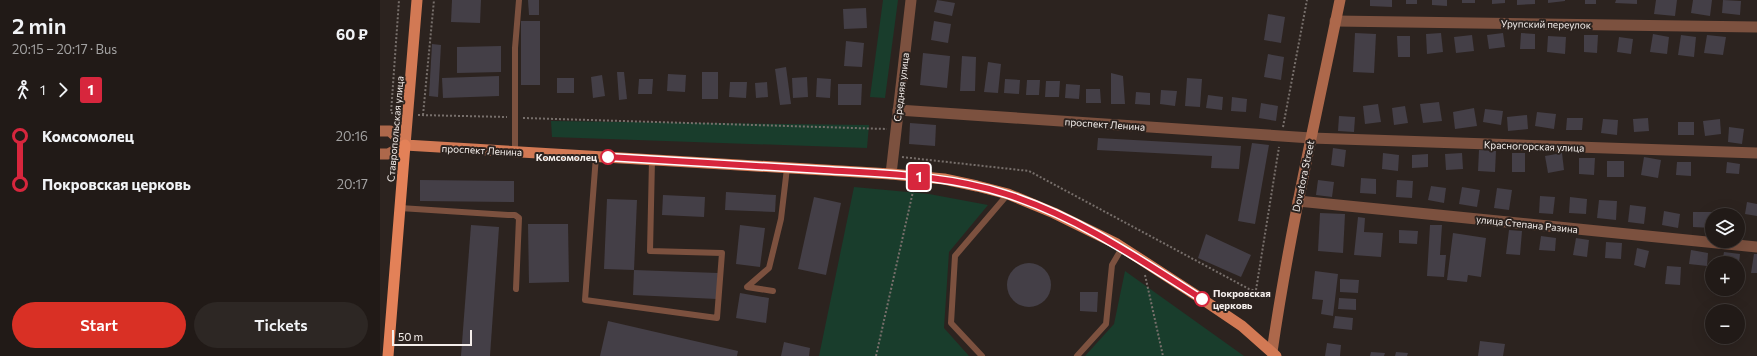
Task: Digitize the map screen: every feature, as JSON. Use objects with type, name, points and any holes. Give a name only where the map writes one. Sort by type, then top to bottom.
[{"type":"highway","name":"Ставропольская улица","points":[[388,356],[405,145]]},
{"type":"main road","name":"Ставропольская улица","points":[[405,145],[417,0]]},
{"type":"main road","name":"Dovatora Street","points":[[1274,354],[1280,297],[1298,201],[1340,0]]},
{"type":"main road","points":[[380,131],[390,131],[405,145],[388,154],[380,154]]},
{"type":"main road","name":"проспект Ленина","points":[[405,145],[891,174],[944,179],[977,186],[1008,194],[1089,229],[1141,260],[1242,326],[1274,354]]},
{"type":"street","name":"Средняя улица","points":[[891,174],[911,0]]},
{"type":"street","name":"Урупский переулок","points":[[1335,21],[1757,27]]},
{"type":"street","name":"проспект Ленина","points":[[898,110],[1312,138]]},
{"type":"street","name":"Красногорская улица","points":[[1312,138],[1757,153]]},
{"type":"street","name":"улица Степана Разина","points":[[1298,201],[1757,247]]},
{"type":"lane","points":[[515,152],[515,48],[519,0]]},
{"type":"lane","points":[[596,156],[585,300],[717,318],[722,253],[650,251],[652,160]]},
{"type":"lane","points":[[773,291],[747,287],[770,268],[781,219],[787,168]]},
{"type":"lane","points":[[982,356],[951,323],[955,256],[1008,194]]},
{"type":"lane","points":[[400,208],[515,215],[519,218],[516,289]]},
{"type":"lane","points":[[1077,356],[1106,324],[1112,265],[1122,248]]},
{"type":"path","points":[[391,113],[399,0]]},
{"type":"path","points":[[434,0],[423,115],[896,129]]},
{"type":"path","points":[[893,156],[1029,171],[1249,289],[1280,297]]},
{"type":"path","points":[[876,356],[916,176]]},
{"type":"path","points":[[1141,260],[1163,356]]},
{"type":"green space","points":[[883,0],[898,0],[885,98],[870,97]]},
{"type":"green space","points":[[551,121],[869,125],[867,148],[552,137]]},
{"type":"green space","points":[[854,187],[929,194],[988,205],[949,252],[944,328],[969,356],[819,356]]},
{"type":"green space","points":[[1125,271],[1244,356],[1085,356],[1114,324]]},
{"type":"building","points":[[452,0],[481,0],[480,23],[451,22]]},
{"type":"building","points":[[528,0],[539,0],[539,15],[529,15]]},
{"type":"building","points":[[937,0],[955,3],[952,16],[934,12]]},
{"type":"building","points":[[1370,0],[1392,0],[1392,7],[1370,6]]},
{"type":"building","points":[[1406,0],[1417,0],[1417,4],[1406,4]]},
{"type":"building","points":[[1432,0],[1447,0],[1447,6],[1432,5]]},
{"type":"building","points":[[1462,0],[1475,0],[1475,3],[1462,3]]},
{"type":"building","points":[[1492,0],[1505,0],[1505,3],[1492,4]]},
{"type":"building","points":[[1517,0],[1535,0],[1535,4],[1517,5]]},
{"type":"building","points":[[1548,0],[1565,0],[1565,1],[1548,3]]},
{"type":"building","points":[[1585,0],[1596,0],[1596,4],[1585,4]]},
{"type":"building","points":[[1616,0],[1637,0],[1637,4],[1615,3]]},
{"type":"building","points":[[1656,0],[1677,0],[1675,16],[1654,14]]},
{"type":"building","points":[[1693,0],[1712,0],[1710,16],[1691,13]]},
{"type":"building","points":[[1723,0],[1741,1],[1740,15],[1722,13]]},
{"type":"building","points":[[866,8],[867,28],[844,29],[843,9]]},
{"type":"building","points":[[1268,14],[1285,17],[1281,43],[1264,40]]},
{"type":"building","points":[[521,21],[540,21],[540,85],[521,85]]},
{"type":"building","points":[[934,21],[951,24],[948,43],[931,40]]},
{"type":"building","points":[[1355,33],[1376,34],[1374,73],[1353,72]]},
{"type":"building","points":[[1441,33],[1443,52],[1427,54],[1426,34]]},
{"type":"building","points":[[1503,33],[1505,47],[1489,49],[1487,35]]},
{"type":"building","points":[[1521,33],[1535,34],[1535,49],[1520,49]]},
{"type":"building","points":[[1653,34],[1669,37],[1667,54],[1650,52]]},
{"type":"building","points":[[1472,35],[1474,51],[1456,53],[1454,37]]},
{"type":"building","points":[[1584,35],[1598,35],[1597,53],[1584,52]]},
{"type":"building","points":[[1681,35],[1696,37],[1694,57],[1678,55]]},
{"type":"building","points":[[1707,35],[1726,37],[1723,55],[1704,53]]},
{"type":"building","points":[[1397,36],[1410,36],[1410,57],[1398,57]]},
{"type":"building","points":[[1548,36],[1566,37],[1565,54],[1547,52]]},
{"type":"building","points":[[1619,37],[1633,39],[1631,54],[1617,52]]},
{"type":"building","points":[[846,41],[864,43],[862,67],[844,66]]},
{"type":"building","points":[[432,44],[441,45],[438,97],[429,96]]},
{"type":"building","points":[[501,46],[501,72],[457,73],[457,47]]},
{"type":"building","points":[[923,53],[950,56],[947,88],[920,85]]},
{"type":"building","points":[[1268,54],[1284,57],[1281,80],[1264,77]]},
{"type":"building","points":[[962,56],[976,57],[975,91],[960,91]]},
{"type":"building","points":[[988,62],[1001,64],[998,93],[984,92]]},
{"type":"building","points":[[786,67],[791,104],[780,105],[775,69]]},
{"type":"building","points":[[617,72],[624,72],[627,99],[619,100]]},
{"type":"building","points":[[702,72],[718,72],[718,99],[702,99]]},
{"type":"building","points":[[1111,73],[1123,76],[1125,104],[1111,104]]},
{"type":"building","points":[[668,74],[686,75],[685,92],[667,91]]},
{"type":"building","points":[[602,75],[605,96],[593,98],[591,77]]},
{"type":"building","points":[[499,76],[499,96],[443,98],[442,78]]},
{"type":"building","points":[[807,77],[808,97],[793,98],[792,78]]},
{"type":"building","points":[[557,78],[574,78],[574,93],[557,93]]},
{"type":"building","points":[[817,78],[831,79],[830,98],[816,97]]},
{"type":"building","points":[[1187,78],[1202,79],[1200,107],[1185,106]]},
{"type":"building","points":[[639,79],[653,79],[652,94],[638,94]]},
{"type":"building","points":[[1005,79],[1020,80],[1019,94],[1004,93]]},
{"type":"building","points":[[1027,80],[1040,80],[1039,95],[1026,95]]},
{"type":"building","points":[[1046,81],[1060,81],[1059,97],[1045,97]]},
{"type":"building","points":[[730,82],[747,82],[746,98],[729,97]]},
{"type":"building","points":[[767,82],[768,97],[756,98],[755,83]]},
{"type":"building","points":[[838,84],[862,84],[861,105],[838,105]]},
{"type":"building","points":[[1066,84],[1080,85],[1079,99],[1065,98]]},
{"type":"building","points":[[1086,89],[1100,89],[1101,103],[1086,103]]},
{"type":"building","points":[[1161,90],[1177,91],[1175,106],[1160,104]]},
{"type":"building","points":[[1136,92],[1150,93],[1150,105],[1135,104]]},
{"type":"building","points":[[1208,95],[1223,97],[1222,110],[1206,108]]},
{"type":"building","points":[[1232,97],[1247,99],[1246,112],[1231,111]]},
{"type":"building","points":[[1439,102],[1442,121],[1423,123],[1420,104]]},
{"type":"building","points":[[1261,103],[1278,106],[1276,121],[1259,118]]},
{"type":"building","points":[[1378,104],[1381,122],[1365,124],[1363,106]]},
{"type":"building","points":[[1405,106],[1408,123],[1394,125],[1392,108]]},
{"type":"building","points":[[1474,108],[1477,126],[1455,129],[1453,112]]},
{"type":"building","points":[[1485,109],[1503,111],[1501,125],[1483,122]]},
{"type":"building","points":[[1537,112],[1556,114],[1554,129],[1535,126]]},
{"type":"building","points":[[1527,115],[1528,129],[1508,131],[1507,117]]},
{"type":"building","points":[[1339,116],[1355,117],[1354,132],[1338,131]]},
{"type":"building","points":[[1567,118],[1583,118],[1582,130],[1566,130]]},
{"type":"building","points":[[1648,118],[1649,131],[1634,132],[1633,119]]},
{"type":"building","points":[[1603,119],[1618,120],[1617,135],[1601,133]]},
{"type":"building","points":[[1720,119],[1721,134],[1705,136],[1703,121]]},
{"type":"building","points":[[1678,122],[1694,122],[1694,135],[1678,135]]},
{"type":"building","points":[[910,123],[936,125],[935,146],[909,144]]},
{"type":"building","points":[[1729,127],[1744,129],[1742,144],[1728,142]]},
{"type":"building","points":[[1098,138],[1241,146],[1239,169],[1211,168],[1212,156],[1097,150]]},
{"type":"building","points":[[1252,143],[1269,145],[1255,224],[1238,221]]},
{"type":"building","points":[[1333,148],[1346,150],[1344,167],[1331,165]]},
{"type":"building","points":[[1479,150],[1496,151],[1495,172],[1478,171]]},
{"type":"building","points":[[1383,153],[1399,155],[1398,171],[1382,169]]},
{"type":"building","points":[[1462,153],[1463,169],[1446,170],[1445,154]]},
{"type":"building","points":[[1512,153],[1525,153],[1525,172],[1512,172]]},
{"type":"building","points":[[1562,153],[1564,170],[1548,173],[1545,156]]},
{"type":"building","points":[[1428,154],[1428,167],[1412,168],[1412,155]]},
{"type":"building","points":[[1644,157],[1661,160],[1658,178],[1641,175]]},
{"type":"building","points":[[1579,158],[1595,158],[1594,175],[1579,174]]},
{"type":"building","points":[[1607,161],[1624,161],[1624,177],[1607,177]]},
{"type":"building","points":[[1677,162],[1691,162],[1691,176],[1676,175]]},
{"type":"building","points":[[1727,162],[1740,164],[1739,174],[1726,173]]},
{"type":"building","points":[[1361,178],[1376,179],[1376,194],[1360,193]]},
{"type":"building","points":[[420,180],[514,181],[514,202],[420,201]]},
{"type":"building","points":[[1318,180],[1334,182],[1332,197],[1316,195]]},
{"type":"building","points":[[1397,180],[1413,181],[1412,198],[1396,197]]},
{"type":"building","points":[[1431,186],[1446,188],[1444,203],[1428,200]]},
{"type":"building","points":[[1462,187],[1480,190],[1477,207],[1459,204]]},
{"type":"building","points":[[1497,188],[1512,190],[1509,210],[1494,208]]},
{"type":"building","points":[[726,192],[776,195],[775,212],[725,210]]},
{"type":"building","points":[[663,195],[705,197],[704,217],[662,215]]},
{"type":"building","points":[[1540,196],[1555,197],[1553,214],[1539,213]]},
{"type":"building","points":[[814,197],[841,203],[826,275],[798,269]]},
{"type":"building","points":[[1570,197],[1587,199],[1586,214],[1569,213]]},
{"type":"building","points":[[607,199],[637,200],[634,270],[604,269]]},
{"type":"building","points":[[1599,200],[1617,201],[1616,220],[1597,218]]},
{"type":"building","points":[[1747,202],[1757,204],[1757,216],[1745,214]]},
{"type":"building","points":[[1630,205],[1646,207],[1644,224],[1628,222]]},
{"type":"building","points":[[1664,211],[1680,214],[1678,228],[1662,225]]},
{"type":"building","points":[[1693,212],[1705,212],[1705,228],[1693,227]]},
{"type":"building","points":[[1320,213],[1345,214],[1343,253],[1318,251]]},
{"type":"building","points":[[1358,217],[1365,218],[1364,232],[1383,233],[1381,257],[1354,255]]},
{"type":"building","points":[[528,224],[568,224],[569,282],[529,283]]},
{"type":"building","points":[[471,225],[499,227],[490,356],[461,356]]},
{"type":"building","points":[[740,225],[765,228],[760,267],[736,264]]},
{"type":"building","points":[[1430,225],[1442,225],[1440,255],[1446,255],[1444,277],[1427,276]]},
{"type":"building","points":[[1399,230],[1418,231],[1417,244],[1399,243]]},
{"type":"building","points":[[1509,230],[1522,231],[1520,255],[1506,254]]},
{"type":"building","points":[[1453,233],[1486,238],[1481,277],[1468,275],[1467,282],[1447,280]]},
{"type":"building","points":[[1206,234],[1251,255],[1241,277],[1198,258]]},
{"type":"building","points":[[1541,236],[1556,238],[1555,251],[1539,250]]},
{"type":"building","points":[[1576,238],[1589,240],[1587,257],[1573,255]]},
{"type":"building","points":[[1606,242],[1622,243],[1621,259],[1605,258]]},
{"type":"building","points":[[1637,248],[1649,251],[1645,268],[1634,265]]},
{"type":"building","points":[[1691,250],[1708,253],[1708,256],[1705,256],[1705,266],[1689,264]]},
{"type":"building","points":[[1724,252],[1740,254],[1740,256],[1723,256]]},
{"type":"building","points":[[1754,254],[1757,254],[1757,273],[1751,273]]},
{"type":"building","points":[[1029,263],[1041,267],[1047,273],[1051,285],[1047,297],[1041,303],[1029,307],[1017,303],[1011,297],[1007,285],[1011,273],[1017,267]]},
{"type":"building","points":[[1667,266],[1681,267],[1680,285],[1665,284]]},
{"type":"building","points":[[634,270],[718,273],[717,299],[633,295]]},
{"type":"building","points":[[1315,271],[1338,274],[1333,316],[1321,314],[1323,300],[1312,299]]},
{"type":"building","points":[[1340,279],[1359,280],[1358,293],[1340,292]]},
{"type":"building","points":[[1080,292],[1098,292],[1097,312],[1080,311]]},
{"type":"building","points":[[740,293],[769,298],[766,323],[736,318]]},
{"type":"building","points":[[1339,298],[1356,299],[1356,310],[1338,309]]},
{"type":"building","points":[[1335,316],[1353,318],[1352,330],[1333,328]]},
{"type":"building","points":[[608,321],[738,351],[737,356],[600,356]]},
{"type":"building","points":[[1480,341],[1505,344],[1503,356],[1478,356]]},
{"type":"building","points":[[784,342],[810,348],[809,356],[781,356]]},
{"type":"building","points":[[1327,343],[1341,345],[1340,356],[1325,356]]},
{"type":"building","points":[[1371,352],[1385,353],[1384,356],[1370,356]]},
{"type":"building","points":[[1396,352],[1408,353],[1407,356],[1395,356]]},
{"type":"bus line","name":"1","points":[[608,157],[891,174],[944,179],[977,186],[1008,194],[1089,229],[1117,244],[1202,299]]},
{"type":"place","name":"Комсомолец","points":[[608,157]]},
{"type":"place","name":"Покровская церковь","points":[[1202,299]]}]
